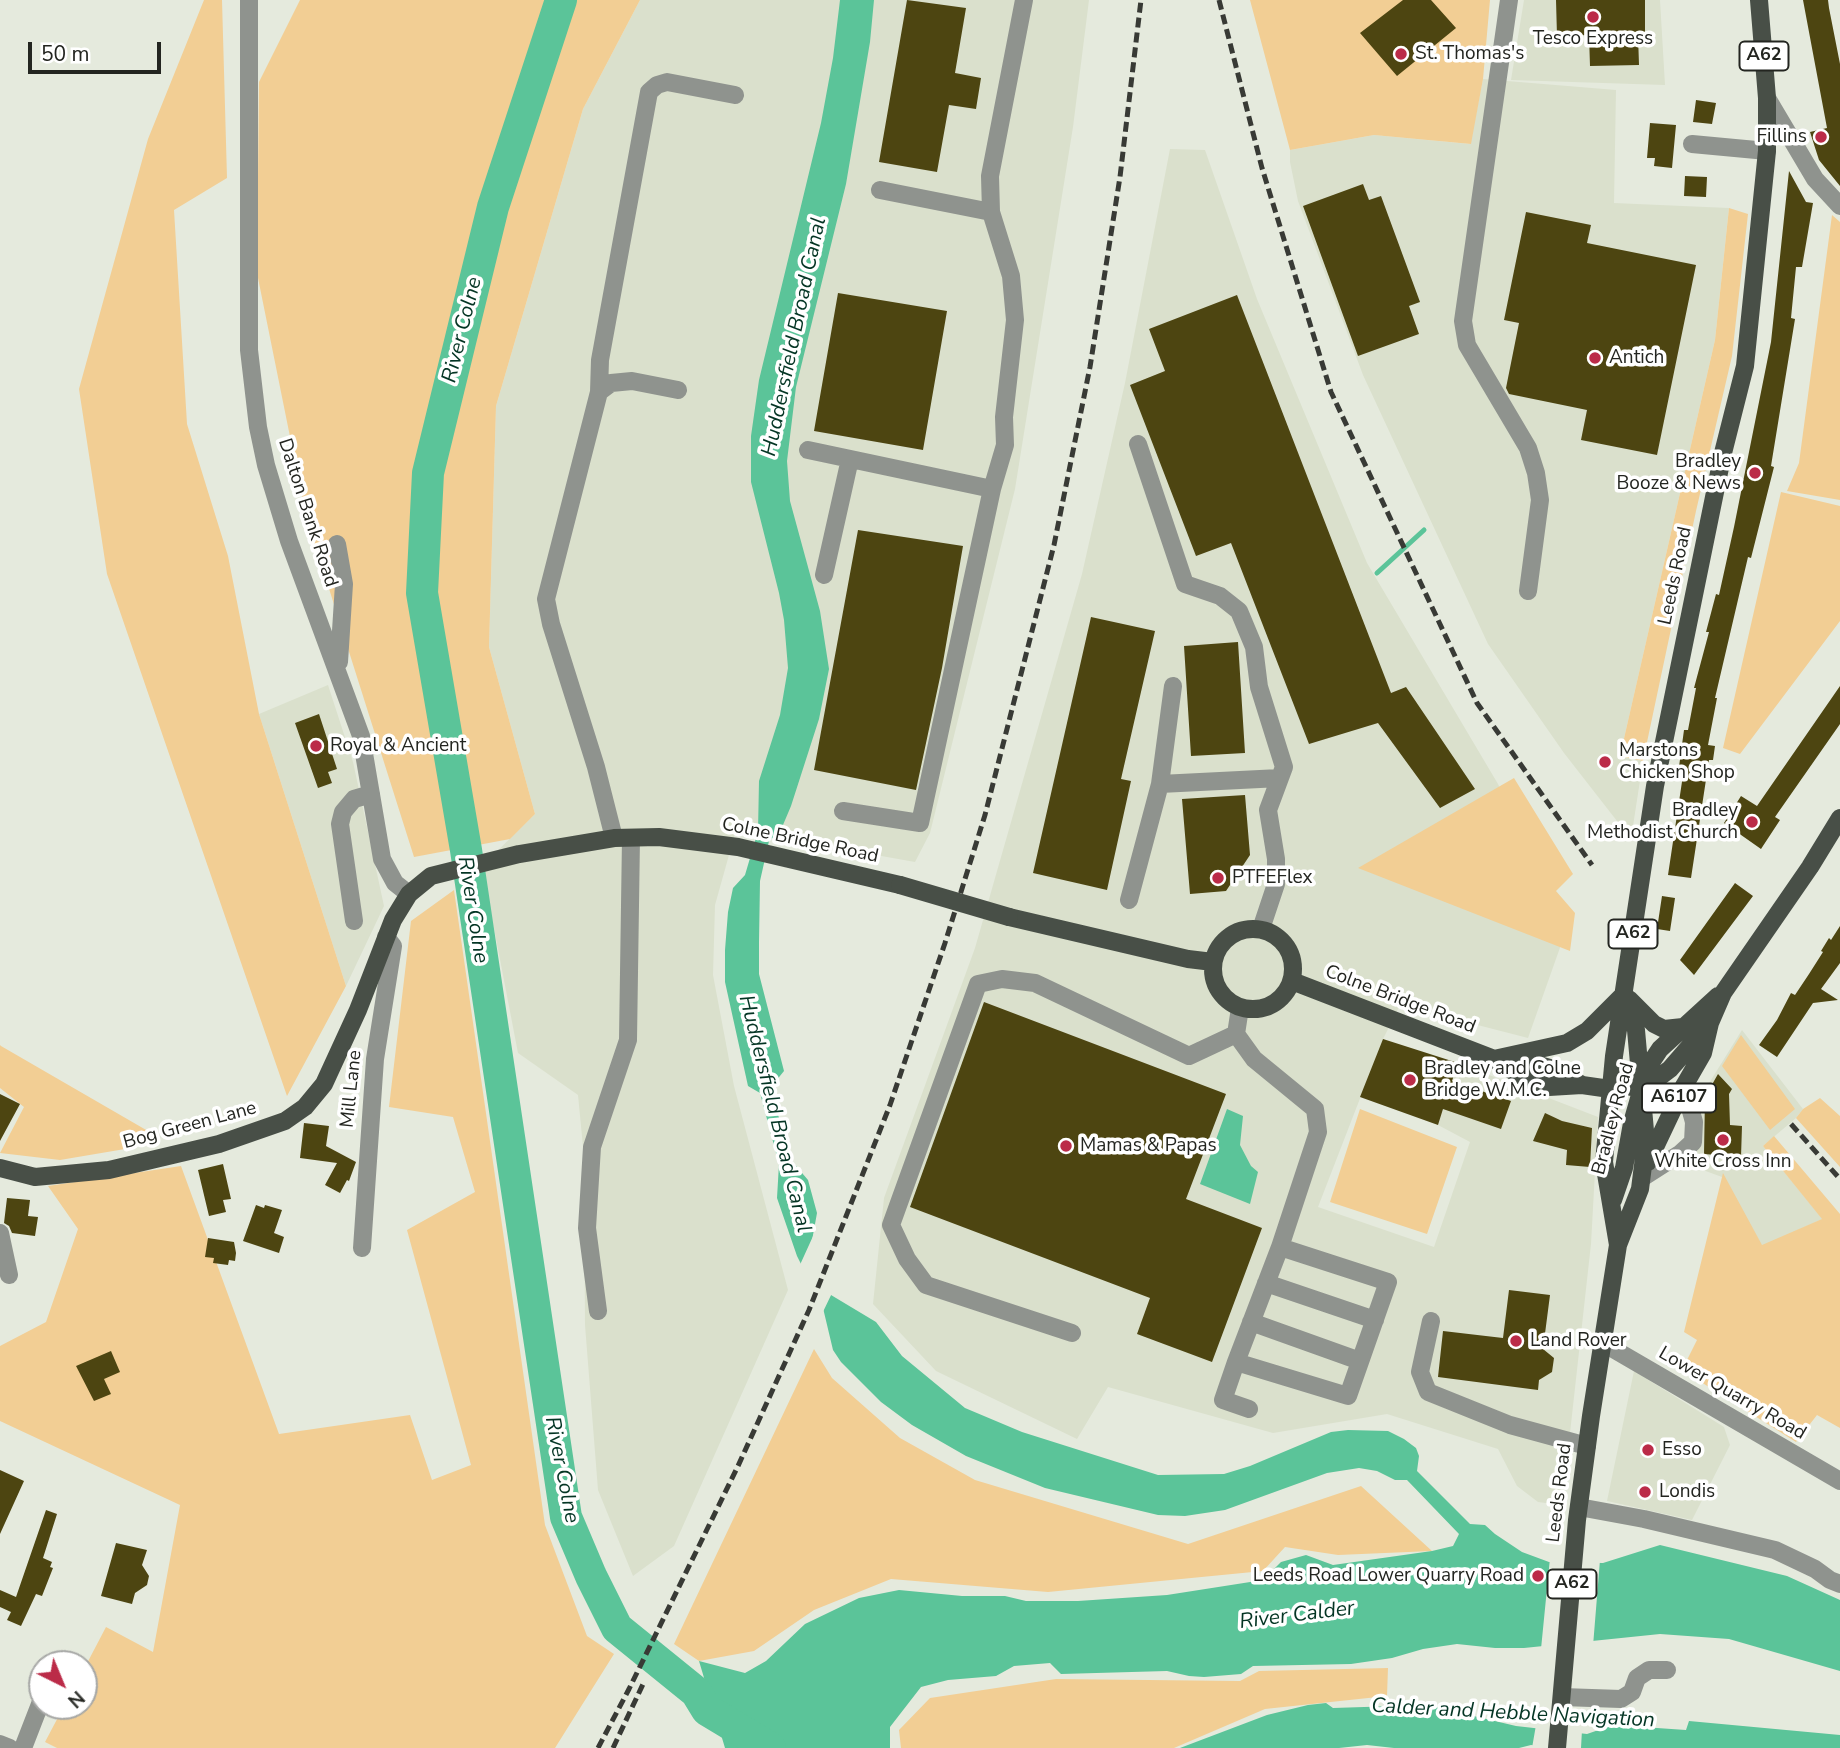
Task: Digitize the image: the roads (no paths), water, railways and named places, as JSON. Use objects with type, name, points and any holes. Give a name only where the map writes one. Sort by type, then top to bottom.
[{"type":"main road","name":"Leeds Road","points":[[1618,1245],[1604,1162],[1610,1089],[1660,761],[1721,466],[1745,366],[1768,151],[1767,98],[1759,0]]},
{"type":"main road","name":"Bradley Road","points":[[1642,1175],[1684,1086],[1703,1053],[1710,1023],[1723,993],[1810,867],[1840,818]]},
{"type":"main road","name":"Colne Bridge Road","points":[[393,920],[409,894],[431,876],[519,854],[623,838],[659,836],[796,859],[900,885],[1009,917],[1213,962]]},
{"type":"main road","name":"Bog Green Lane","points":[[0,1168],[35,1177],[108,1170],[219,1143],[285,1121],[305,1107],[324,1084],[358,1010],[393,920]]},
{"type":"main road","points":[[1261,929],[1273,934],[1290,952],[1293,964],[1292,981],[1279,1000],[1268,1007],[1254,1010],[1240,1008],[1230,1003],[1215,985],[1213,962],[1225,939],[1236,932],[1261,929]]},
{"type":"main road","name":"Colne Bridge Road","points":[[1292,981],[1494,1059],[1532,1063],[1553,1069],[1582,1084],[1610,1089],[1641,1086]]},
{"type":"main road","name":"Bradley Road","points":[[1612,1203],[1624,1168],[1647,1067],[1660,1049],[1723,993]]},
{"type":"main road","name":"Leeds Road","points":[[1557,1748],[1573,1516],[1587,1446],[1618,1245],[1640,1189],[1646,1142],[1636,1030],[1624,994]]},
{"type":"main road","points":[[1494,1059],[1567,1043],[1587,1031],[1624,994],[1644,1017],[1654,1024],[1664,1029],[1683,1027]]},
{"type":"main road","points":[[1641,1086],[1658,1080],[1710,1023]]},
{"type":"street","points":[[844,811],[920,823],[992,489],[1005,445],[1004,417],[1015,320],[1011,276],[991,212],[990,176],[1024,0]]},
{"type":"street","points":[[1509,0],[1463,321],[1467,345],[1528,448],[1536,473],[1540,500],[1528,591]]},
{"type":"street","name":"Dalton Bank Road","points":[[248,1],[249,350],[258,427],[266,465],[289,541],[361,736],[382,859],[395,883],[409,894]]},
{"type":"street","points":[[598,1311],[587,1228],[592,1147],[628,1040],[623,838],[596,767],[551,624],[546,599],[599,392],[600,360],[649,92],[657,85],[667,82],[735,95]]},
{"type":"street","points":[[1767,98],[1815,179],[1840,206]]},
{"type":"street","points":[[1692,144],[1768,151]]},
{"type":"street","points":[[880,190],[991,212]]},
{"type":"street","points":[[599,392],[611,383],[632,381],[678,390]]},
{"type":"street","points":[[1138,444],[1185,584],[1220,596],[1239,611],[1254,647],[1259,687],[1284,767],[1268,810],[1276,859],[1276,884],[1261,929]]},
{"type":"street","points":[[808,450],[992,489]]},
{"type":"street","points":[[824,575],[850,459]]},
{"type":"street","points":[[337,544],[344,584],[338,669]]},
{"type":"street","points":[[1129,900],[1160,784],[1173,686]]},
{"type":"street","points":[[1160,784],[1280,778]]},
{"type":"street","points":[[354,921],[340,824],[343,812],[354,799],[371,794]]},
{"type":"street","name":"Mill Lane","points":[[362,1248],[375,1059],[393,946],[386,937]]},
{"type":"street","points":[[1072,1333],[926,1285],[907,1259],[891,1225],[978,984],[1002,979],[1035,983],[1189,1056],[1236,1034]]},
{"type":"street","points":[[1240,1008],[1236,1034],[1254,1059],[1315,1110],[1318,1132],[1280,1247],[1223,1400],[1248,1409]]},
{"type":"street","points":[[1642,1175],[1681,1153],[1693,1142],[1694,1122],[1684,1086]]},
{"type":"street","points":[[0,1233],[9,1275]]},
{"type":"street","points":[[1236,1362],[1348,1396],[1388,1282],[1280,1247]]},
{"type":"street","points":[[1266,1283],[1375,1320]]},
{"type":"street","points":[[1432,1321],[1420,1372],[1428,1392],[1510,1425],[1587,1446]]},
{"type":"street","points":[[1251,1322],[1360,1361]]},
{"type":"street","name":"Lower Quarry Road","points":[[1603,1343],[1840,1481]]},
{"type":"street","points":[[1573,1516],[1644,1519],[1775,1550],[1840,1584]]},
{"type":"street","points":[[1562,1698],[1620,1699],[1632,1692],[1637,1678],[1649,1670],[1667,1670]]},
{"type":"street","points":[[23,1748],[34,1720]]},
{"type":"street","points":[[0,1744],[10,1748]]},
{"type":"water","points":[[840,0],[874,0],[870,42],[846,184],[796,387],[787,461],[790,501],[820,611],[829,669],[819,719],[791,806],[780,832],[769,841],[760,881],[759,942],[759,974],[784,1071],[771,1087],[773,1097],[791,1160],[808,1180],[817,1213],[811,1246],[831,1295],[876,1322],[902,1356],[965,1408],[1022,1432],[1158,1475],[1224,1474],[1331,1432],[1388,1431],[1416,1448],[1419,1456],[1417,1471],[1470,1524],[1485,1525],[1522,1552],[1549,1562],[1603,1563],[1660,1545],[1787,1576],[1840,1600],[1840,1671],[1729,1639],[1660,1634],[1524,1648],[1457,1644],[1351,1664],[1253,1666],[1241,1674],[1204,1677],[1167,1671],[1061,1674],[1050,1663],[1014,1666],[996,1676],[948,1680],[921,1687],[890,1727],[890,1748],[725,1748],[699,1661],[745,1673],[766,1661],[805,1624],[859,1598],[899,1590],[962,1596],[1005,1596],[1026,1601],[1078,1601],[1167,1595],[1263,1580],[1281,1562],[1306,1555],[1333,1565],[1432,1551],[1453,1546],[1459,1534],[1407,1480],[1395,1480],[1377,1471],[1359,1468],[1327,1473],[1225,1510],[1185,1516],[1158,1515],[1045,1488],[966,1456],[912,1425],[881,1402],[841,1362],[833,1350],[823,1308],[797,1256],[777,1198],[779,1164],[760,1093],[748,1086],[725,982],[725,950],[733,888],[745,875],[758,831],[759,781],[780,715],[788,668],[779,593],[751,482],[751,436],[759,380],[821,123]]},
{"type":"water","points":[[1227,1109],[1243,1116],[1240,1145],[1251,1166],[1258,1172],[1250,1204],[1200,1184]]},
{"type":"water","points":[[1326,1703],[1333,1708],[1427,1705],[1516,1726],[1587,1734],[1613,1725],[1686,1730],[1689,1721],[1840,1735],[1840,1748],[1555,1748],[1531,1745],[1519,1748],[1394,1748],[1367,1745],[1339,1748],[1180,1748],[1267,1715]]},
{"type":"waterway","name":"River Colne","points":[[561,0],[493,207],[428,473],[422,593],[466,850],[566,1517],[617,1628],[696,1692],[707,1710],[770,1748]]},
{"type":"waterway","points":[[1377,573],[1424,530]]},
{"type":"railway","points":[[598,1748],[738,1466],[809,1310],[890,1105],[985,815],[1054,545],[1090,367],[1120,177],[1141,0]]},
{"type":"railway","points":[[1219,0],[1262,168],[1331,392],[1477,703],[1592,865]]},
{"type":"railway","points":[[1791,1124],[1840,1179]]},
{"type":"railway","points":[[613,1748],[644,1682]]},
{"type":"place","name":"Tesco Express","points":[[1593,17]]},
{"type":"place","name":"St. Thomas's","points":[[1401,54]]},
{"type":"place","name":"Fillins","points":[[1821,137]]},
{"type":"place","name":"Antich","points":[[1595,358]]},
{"type":"place","name":"Bradley Booze & News","points":[[1755,473]]},
{"type":"place","name":"Royal & Ancient","points":[[316,746]]},
{"type":"place","name":"Marstons Chicken Shop","points":[[1605,762]]},
{"type":"place","name":"Bradley Methodist Church","points":[[1752,822]]},
{"type":"place","name":"PTFEFlex","points":[[1218,878]]},
{"type":"place","name":"Bradley and Colne Bridge W.M.C.","points":[[1410,1080]]},
{"type":"place","name":"White Cross Inn","points":[[1723,1140]]},
{"type":"place","name":"Mamas & Papas","points":[[1066,1146]]},
{"type":"place","name":"Land Rover","points":[[1516,1341]]},
{"type":"place","name":"Esso","points":[[1648,1450]]},
{"type":"place","name":"Londis","points":[[1645,1492]]},
{"type":"place","name":"Leeds Road Lower Quarry Road","points":[[1538,1576]]},
{"type":"water label","name":"Huddersfield Broad Canal","points":[[795,337]]},
{"type":"water label","name":"Huddersfield Broad Canal","points":[[774,1114]]},
{"type":"water label","name":"River Calder","points":[[1297,1616]]},
{"type":"water label","name":"Calder and Hebble Navigation","points":[[1513,1714]]}]
